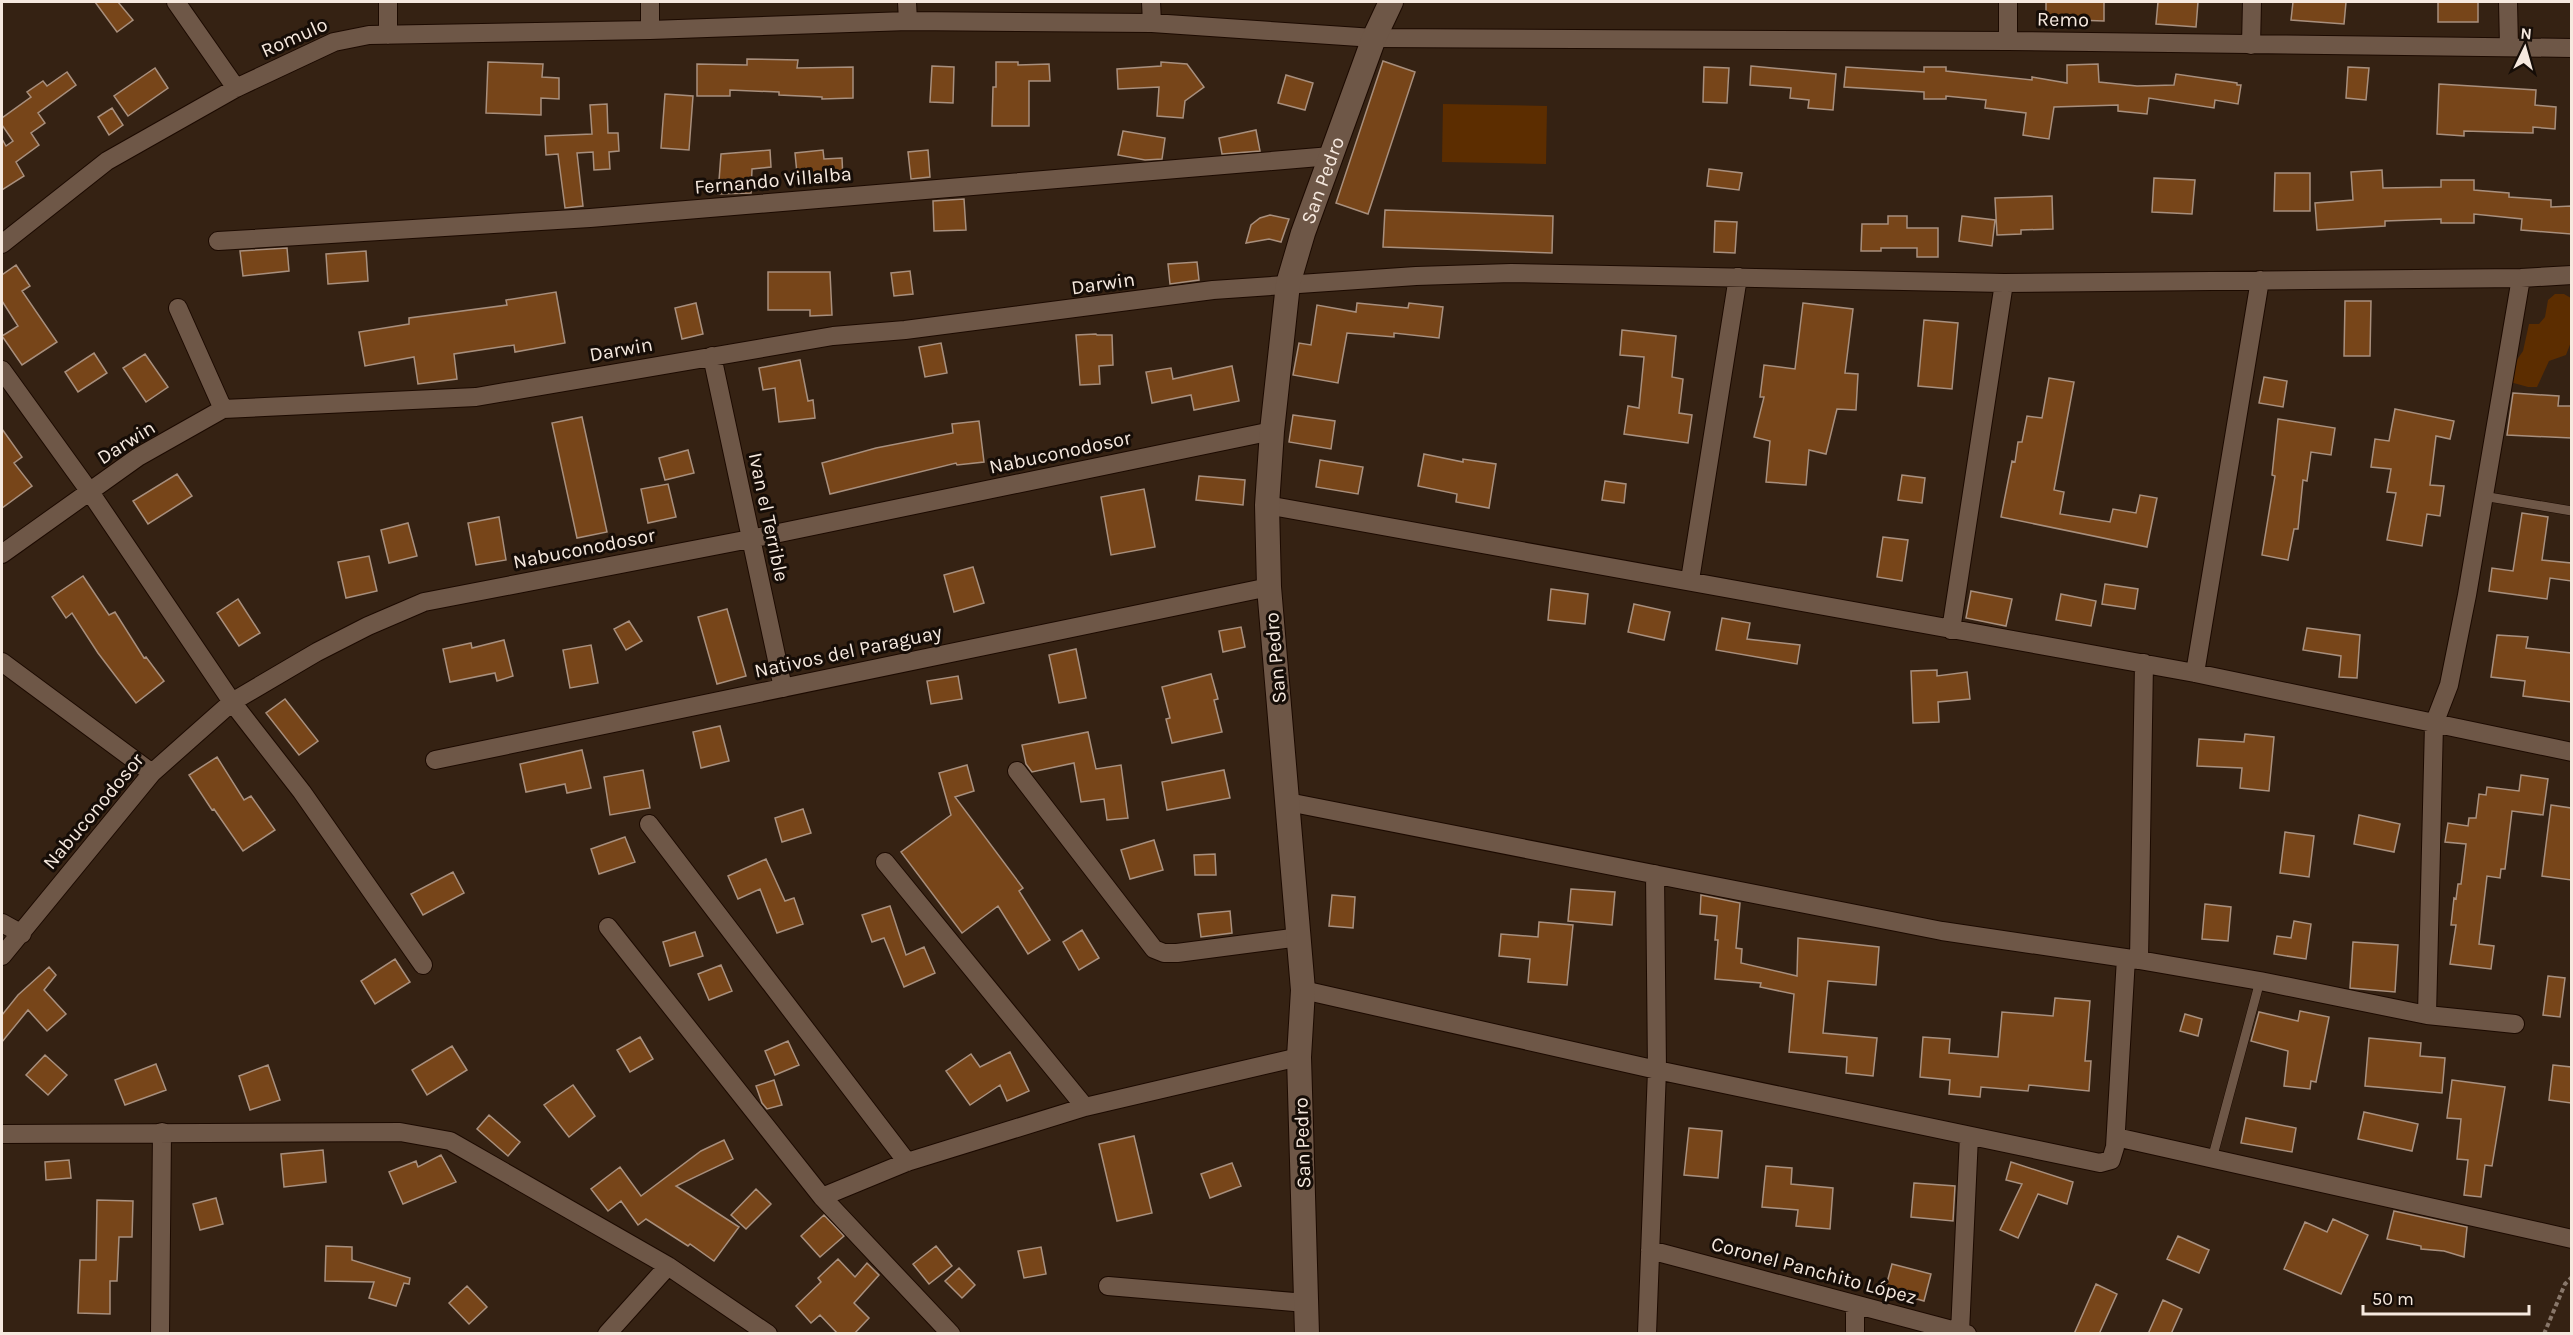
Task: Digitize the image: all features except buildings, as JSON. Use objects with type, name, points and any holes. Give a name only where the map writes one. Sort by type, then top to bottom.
[{"type":"main road","name":"San Pedro","points":[[1307,1334],[1299,1057],[1303,990],[1269,587],[1267,505],[1272,431],[1288,284],[1303,233],[1374,38],[1391,2]]},
{"type":"street","points":[[176,2],[236,88]]},
{"type":"street","points":[[388,2],[388,35]]},
{"type":"street","points":[[650,2],[650,30]]},
{"type":"street","points":[[907,2],[908,21]]},
{"type":"street","points":[[1151,2],[1152,23]]},
{"type":"street","points":[[2008,2],[2008,41]]},
{"type":"street","points":[[2251,45],[2252,2]]},
{"type":"street","points":[[2508,2],[2509,47]]},
{"type":"street","name":"Romulo","points":[[2,244],[107,161],[236,88],[334,42],[348,38],[908,21],[1152,23],[1374,38]]},
{"type":"street","name":"Remo","points":[[1374,38],[2008,41],[2571,48]]},
{"type":"street","name":"Fernando Villalba","points":[[218,241],[590,218],[1331,156]]},
{"type":"street","name":"Darwin","points":[[2,554],[138,457],[222,409],[476,397],[833,336],[904,330],[1213,290],[1416,276],[1511,273],[2004,283],[2521,279],[2571,275]]},
{"type":"street","points":[[1690,580],[1738,277]]},
{"type":"street","points":[[2427,1015],[2434,724],[2449,685],[2467,595],[2521,279]]},
{"type":"street","points":[[2195,673],[2260,280]]},
{"type":"street","points":[[1951,630],[2004,283]]},
{"type":"street","points":[[178,309],[222,409]]},
{"type":"street","name":"Ivan el Terrible","points":[[712,356],[783,688]]},
{"type":"street","points":[[2,370],[90,492],[232,702],[302,792],[423,964]]},
{"type":"street","name":"Nabuconodosor","points":[[2,956],[152,773],[232,702],[317,652],[368,626],[424,602],[750,539],[1272,431]]},
{"type":"street","points":[[1267,505],[2144,663],[2571,752]]},
{"type":"street","name":"Nativos del Paraguay","points":[[435,760],[1269,587]]},
{"type":"street","points":[[2,662],[152,773]]},
{"type":"street","points":[[1303,990],[1657,1070],[1969,1136],[2100,1163],[2111,1160],[2116,1137],[2132,959],[2144,663]]},
{"type":"street","points":[[1017,771],[1154,949],[1164,953],[1177,953],[1300,937]]},
{"type":"street","points":[[1288,802],[1942,931],[2132,959],[2260,981],[2427,1015],[2515,1024]]},
{"type":"street","points":[[649,824],[906,1162]]},
{"type":"street","points":[[885,862],[1085,1107]]},
{"type":"street","points":[[1647,1334],[1657,1070],[1655,874]]},
{"type":"street","points":[[2,923],[22,934]]},
{"type":"street","points":[[608,927],[822,1197],[951,1334]]},
{"type":"street","points":[[822,1197],[906,1162],[1085,1107],[1299,1057]]},
{"type":"street","points":[[160,1334],[162,1132]]},
{"type":"street","points":[[2,1134],[400,1132],[450,1141],[668,1266],[768,1334]]},
{"type":"street","points":[[1963,1333],[1969,1136]]},
{"type":"street","points":[[2116,1137],[2571,1239]]},
{"type":"street","name":"Coronel Panchito López","points":[[1650,1250],[1963,1333]]},
{"type":"street","points":[[607,1334],[668,1266]]},
{"type":"street","points":[[1108,1286],[1306,1303]]},
{"type":"street","points":[[1855,1334],[1856,1305]]},
{"type":"lane","points":[[2483,496],[2571,511]]},
{"type":"lane","points":[[2212,1159],[2260,981]]},
{"type":"path","points":[[2544,1334],[2565,1284],[2571,1277]]},
{"type":"shaded area","points":[[1443,104],[1547,106],[1546,164],[1442,162]]},
{"type":"shaded area","points":[[2555,294],[2564,294],[2571,298],[2571,342],[2566,355],[2549,361],[2537,387],[2510,382],[2512,367],[2523,351],[2529,324],[2539,324],[2545,317],[2548,300]]}]
